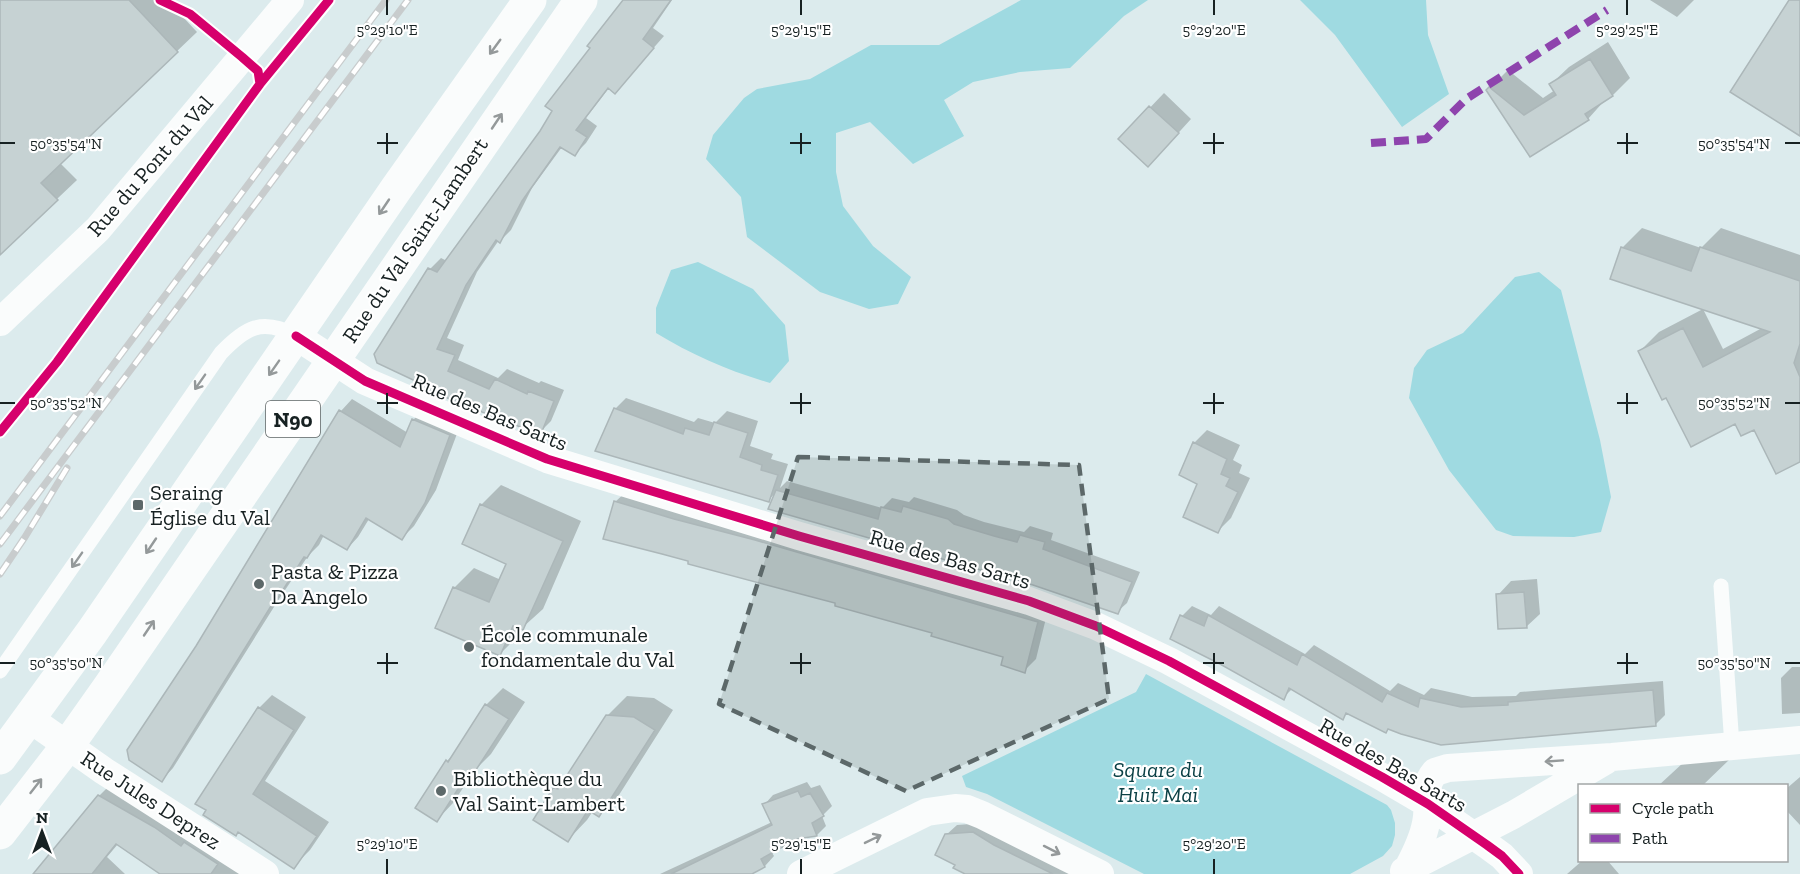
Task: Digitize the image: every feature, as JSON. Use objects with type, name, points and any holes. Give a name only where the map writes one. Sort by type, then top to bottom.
[{"type":"main road","name":"Rue du Val Saint-Lambert","points":[[0,758],[30,719],[465,89],[530,0]]},
{"type":"main road","name":"Rue du Val Saint-Lambert","points":[[0,833],[68,745],[580,0]]},
{"type":"street","name":"Rue du Pont du Val","points":[[0,322],[98,229],[290,0]]},
{"type":"street","name":"Rue des Bas Sarts","points":[[296,336],[365,381],[547,459],[799,536],[1029,601],[1096,626],[1169,661],[1382,777],[1428,804],[1472,834],[1502,856],[1519,874]]},
{"type":"street","name":"Rue Jules Deprez","points":[[30,719],[265,874]]},
{"type":"street","points":[[1403,871],[1423,836],[1428,804],[1426,788],[1435,772],[1448,768],[1612,757],[1800,740]]},
{"type":"street","points":[[1403,871],[1513,815],[1612,757]]},
{"type":"street","points":[[801,874],[927,812],[955,808],[967,809],[982,815],[1100,874]]},
{"type":"lane","points":[[0,671],[221,353],[238,335],[253,328],[271,327],[285,330],[296,336]]},
{"type":"lane","points":[[1721,585],[1732,746]]},
{"type":"highlighted area","points":[[798,457],[1079,465],[1109,699],[906,791],[719,704]]},
{"type":"green space","points":[[1021,0],[1148,0],[1124,16],[1070,68],[1020,72],[973,82],[944,100],[964,136],[913,164],[870,122],[836,133],[836,172],[843,206],[873,246],[911,277],[898,304],[869,309],[820,292],[747,237],[741,197],[706,159],[713,135],[744,98],[757,89],[810,79],[871,45],[939,45]]},
{"type":"green space","points":[[1300,0],[1426,0],[1428,35],[1449,94],[1402,127],[1335,35]]},
{"type":"green space","points":[[698,262],[753,289],[785,325],[789,361],[770,383],[711,362],[656,333],[656,308],[671,270]]},
{"type":"green space","points":[[1539,272],[1561,290],[1600,440],[1611,497],[1601,532],[1574,537],[1513,536],[1496,530],[1449,470],[1409,398],[1414,368],[1427,350],[1463,333],[1515,277]]},
{"type":"green space","name":"Square du Huit Mai","points":[[1146,674],[1387,805],[1395,823],[1392,846],[1383,856],[1350,874],[1144,874],[987,794],[966,787],[962,776],[1136,692]]},
{"type":"building","points":[[0,0],[129,0],[178,52],[41,183],[58,200],[0,255]]},
{"type":"building","points":[[623,0],[671,0],[643,39],[654,48],[615,94],[608,88],[576,130],[587,137],[575,156],[560,147],[522,201],[500,243],[496,240],[466,285],[437,349],[455,355],[448,371],[489,389],[495,379],[527,394],[528,391],[554,401],[541,434],[425,389],[426,386],[377,363],[374,354],[428,268],[437,272],[540,131],[552,111],[545,106],[590,48],[587,46]]},
{"type":"building","points":[[1789,0],[1800,0],[1800,136],[1730,92]]},
{"type":"building","points":[[1590,59],[1613,96],[1585,114],[1589,120],[1530,157],[1486,90],[1489,87],[1524,115],[1556,95],[1549,84]]},
{"type":"building","points":[[1149,106],[1179,133],[1148,167],[1118,139]]},
{"type":"building","points":[[1621,247],[1691,271],[1700,247],[1800,281],[1800,344],[1794,363],[1800,377],[1800,462],[1776,474],[1754,430],[1741,436],[1735,424],[1691,447],[1666,398],[1662,400],[1638,351],[1683,328],[1703,367],[1770,332],[1610,279]]},
{"type":"building","points":[[614,408],[683,434],[685,428],[709,435],[714,422],[748,433],[740,457],[762,465],[761,470],[778,475],[769,502],[595,451]]},
{"type":"building","points":[[339,410],[400,447],[412,419],[450,435],[425,503],[402,540],[366,518],[347,550],[321,535],[271,606],[162,782],[129,760],[127,750],[196,646]]},
{"type":"building","points":[[1193,442],[1227,459],[1221,474],[1230,478],[1226,486],[1238,492],[1218,533],[1183,517],[1197,484],[1179,475]]},
{"type":"building","points":[[776,490],[878,519],[881,507],[901,512],[903,506],[948,519],[954,524],[1017,542],[1020,535],[1045,542],[1043,549],[1132,582],[1118,614],[1033,585],[768,509]]},
{"type":"building","points":[[614,501],[1038,622],[1025,673],[1001,665],[1003,657],[931,636],[932,633],[835,606],[835,603],[688,564],[688,561],[603,539]]},
{"type":"building","points":[[480,504],[563,541],[523,630],[513,626],[500,656],[435,628],[453,587],[489,602],[506,564],[462,544]]},
{"type":"building","points":[[1524,592],[1527,628],[1498,629],[1496,594]]},
{"type":"building","points":[[1180,615],[1204,626],[1208,615],[1297,665],[1302,654],[1382,702],[1387,693],[1418,707],[1420,698],[1461,707],[1508,705],[1508,702],[1653,690],[1656,726],[1441,745],[1388,729],[1386,733],[1346,713],[1343,720],[1289,688],[1284,700],[1170,639]]},
{"type":"building","points":[[485,704],[509,719],[474,773],[470,770],[437,822],[415,808]]},
{"type":"building","points":[[258,707],[294,730],[253,794],[317,836],[294,869],[238,832],[236,836],[203,815],[206,810],[195,804]]},
{"type":"building","points":[[606,715],[634,717],[655,730],[599,817],[588,810],[568,842],[533,820],[553,788],[558,789]]},
{"type":"building","points":[[798,791],[801,797],[810,793],[824,816],[812,823],[817,836],[797,839],[761,859],[765,867],[752,874],[671,874],[772,825],[762,804]]},
{"type":"building","points":[[98,795],[154,827],[181,846],[184,842],[218,864],[211,874],[160,874],[116,844],[92,874],[33,874]]},
{"type":"building","points":[[973,832],[1053,874],[965,874],[953,868],[955,865],[935,855],[945,834]]},
{"type":"railway","points":[[0,516],[386,0]]},
{"type":"railway","points":[[0,544],[408,0]]},
{"type":"railway","points":[[0,574],[67,468]]},
{"type":"marked path","points":[[1371,143],[1426,139],[1466,99],[1607,10]]},
{"type":"cycle path","points":[[160,0],[190,14],[242,57],[258,71],[260,84]]},
{"type":"cycle path","points":[[0,432],[57,362],[260,84],[329,0]]},
{"type":"cycle path","points":[[296,336],[365,381],[547,459],[799,536],[1029,601],[1096,626],[1169,661],[1382,777],[1428,804],[1487,845],[1502,856],[1519,874]]},
{"type":"place","name":"Seraing Église du Val","points":[[138,505]]},
{"type":"place","name":"Pasta & Pizza Da Angelo","points":[[259,584]]},
{"type":"place","name":"École communale fondamentale du Val","points":[[469,647]]},
{"type":"place","name":"Bibliothèque du Val Saint-Lambert","points":[[441,791]]}]
